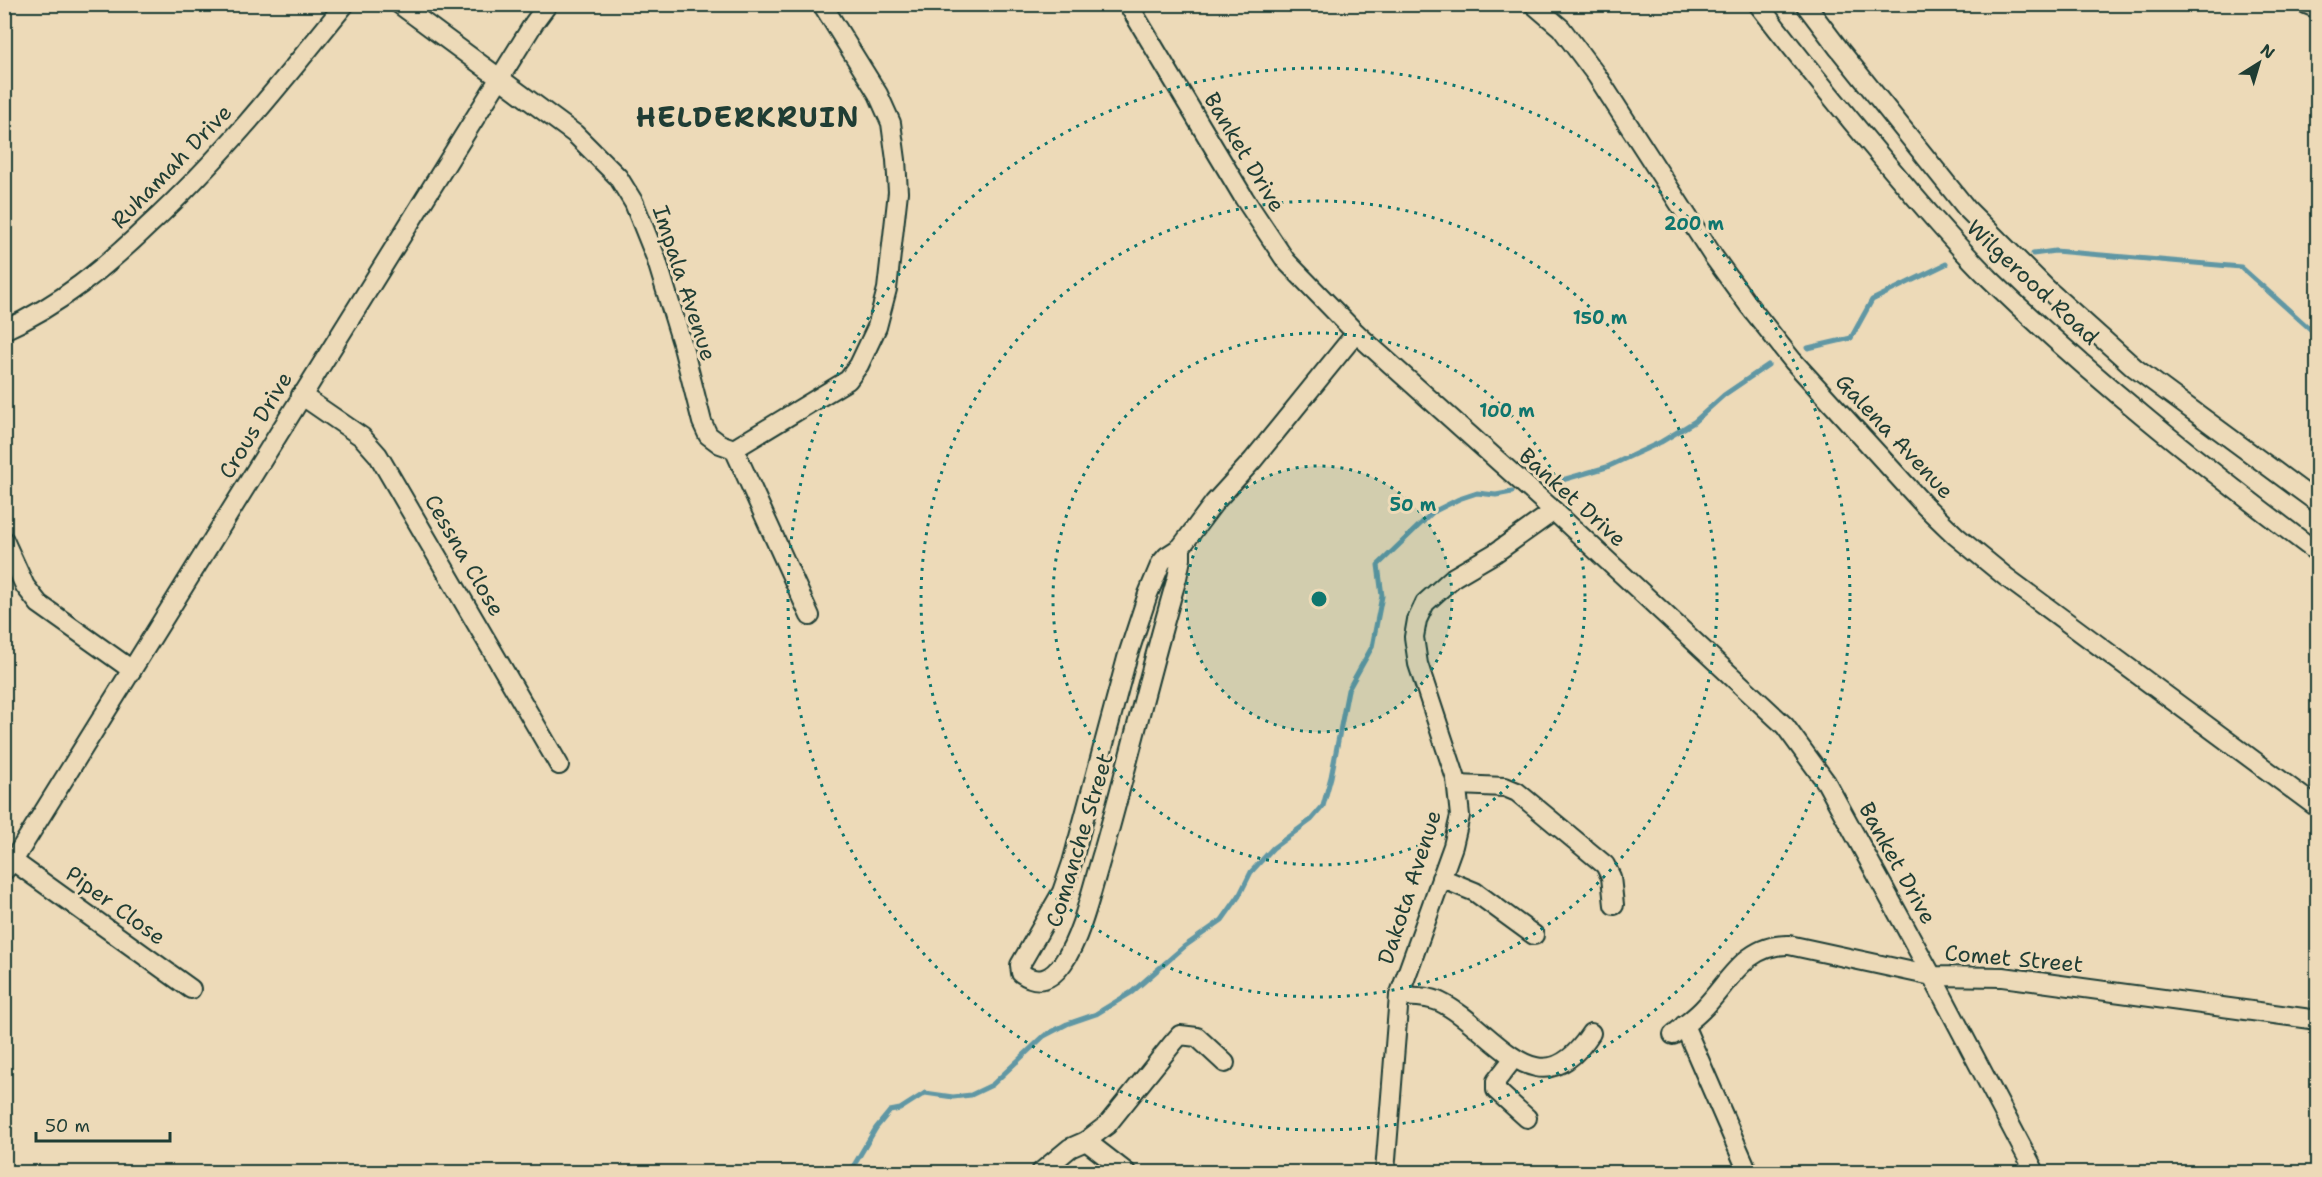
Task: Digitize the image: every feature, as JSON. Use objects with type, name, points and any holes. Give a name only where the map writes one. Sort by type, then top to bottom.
[{"type":"street","name":"Ruhamah Drive","points":[[4,330],[49,307],[89,280],[186,191],[256,113],[345,4]]},
{"type":"street","name":"Impala Avenue","points":[[399,4],[575,134],[618,177],[634,203],[656,258],[682,343],[702,422],[708,435],[720,444],[734,449]]},
{"type":"street","name":"Crous Drive","points":[[9,866],[301,395],[548,4]]},
{"type":"street","points":[[810,616],[734,449],[798,409],[832,391],[848,380],[859,365],[877,327],[887,289],[898,192],[891,123],[878,94],[822,4]]},
{"type":"street","name":"Banket Drive","points":[[1128,4],[1274,245],[1286,261],[1356,333],[1554,511],[1785,726],[1826,782],[1932,976],[2035,1173]]},
{"type":"street","name":"Galena Avenue","points":[[1533,4],[1561,28],[1597,76],[1713,256],[1750,307],[1793,361],[1925,506],[1956,536],[2006,577],[2318,808]]},
{"type":"street","name":"Wilgerood Road","points":[[1758,4],[1809,71],[1930,216],[1990,279],[2082,362],[2216,476],[2318,553]]},
{"type":"street","name":"Wilgerood Road","points":[[1805,4],[1839,50],[1967,209],[2048,290],[2135,368],[2318,503]]},
{"type":"street","points":[[2306,4],[2318,9]]},
{"type":"street","name":"Comanche Street","points":[[1181,547],[1177,578],[1091,895],[1070,950],[1062,964],[1047,978],[1034,980],[1021,973],[1020,965],[1062,892],[1072,863],[1127,658],[1161,563],[1181,547],[1214,503],[1253,460],[1356,333]]},
{"type":"street","name":"Cessna Close","points":[[301,395],[362,437],[378,455],[560,765]]},
{"type":"street","name":"Dakota Avenue","points":[[1385,1173],[1399,996],[1458,830],[1460,816],[1458,785],[1418,664],[1414,637],[1417,620],[1425,603],[1454,576],[1495,553],[1554,511]]},
{"type":"street","points":[[4,540],[25,586],[39,604],[132,670]]},
{"type":"street","points":[[1458,785],[1505,787],[1517,792],[1605,865],[1611,877],[1614,905]]},
{"type":"street","name":"Piper Close","points":[[9,866],[191,989]]},
{"type":"street","points":[[1441,878],[1475,892],[1533,935]]},
{"type":"street","name":"Comet Street","points":[[1748,1173],[1678,1030],[1702,1010],[1734,971],[1764,948],[1789,945],[1932,976],[2024,980],[2318,1020]]},
{"type":"street","points":[[1399,996],[1438,1001],[1528,1066],[1562,1065],[1573,1057],[1591,1033]]},
{"type":"street","points":[[1041,1173],[1070,1148],[1086,1141],[1107,1125],[1180,1035],[1197,1037],[1225,1063]]},
{"type":"street","points":[[1514,1058],[1496,1081],[1496,1090],[1527,1118]]},
{"type":"street","points":[[1086,1141],[1126,1173]]},
{"type":"waterway","points":[[2033,254],[2055,251],[2241,267],[2318,336]]},
{"type":"waterway","points":[[1808,348],[1851,338],[1872,300],[1946,264]]},
{"type":"waterway","points":[[1545,485],[1607,467],[1661,442],[1694,422],[1724,395],[1768,365]]},
{"type":"waterway","points":[[850,1172],[876,1128],[890,1111],[900,1109],[925,1093],[953,1097],[971,1095],[992,1085],[1044,1036],[1067,1024],[1096,1014],[1132,992],[1185,946],[1222,920],[1239,896],[1251,872],[1273,848],[1311,820],[1323,806],[1348,690],[1372,647],[1382,596],[1378,565],[1433,512],[1477,493],[1496,495],[1512,492]]},
{"type":"district","name":"HELDERKRUIN","points":[[748,117]]}]
